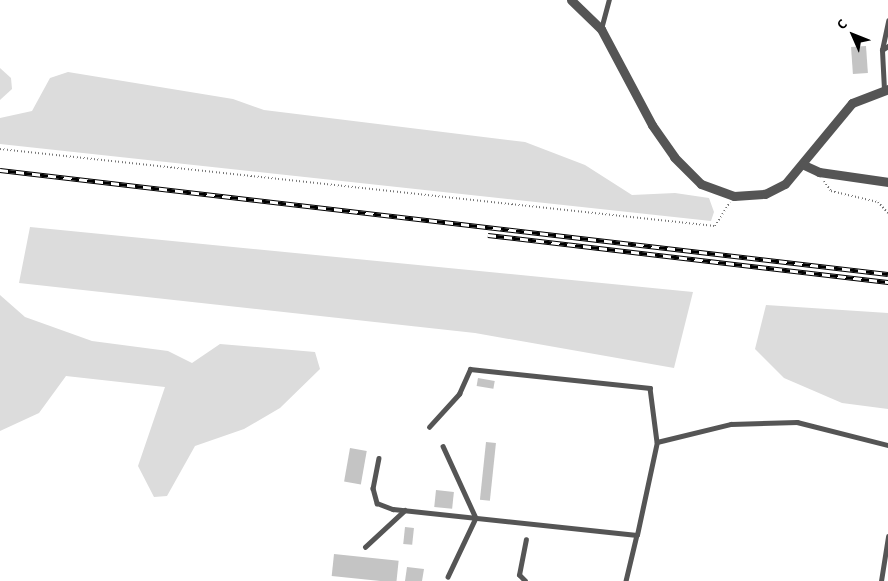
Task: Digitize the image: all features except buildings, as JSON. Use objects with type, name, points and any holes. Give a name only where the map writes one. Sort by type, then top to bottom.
[{"type":"street","points":[[571,0],[601,29],[652,125],[674,157],[700,184],[734,196],[765,194],[785,184],[804,165],[852,103],[886,90]]},
{"type":"street","points":[[804,165],[819,172],[888,182]]},
{"type":"lane","points":[[601,29],[609,0]]},
{"type":"lane","points":[[886,90],[882,50],[888,21]]},
{"type":"lane","points":[[882,50],[888,46]]},
{"type":"lane","points":[[429,427],[458,394],[470,369],[650,388],[657,442],[626,581]]},
{"type":"lane","points":[[657,442],[731,424],[797,422],[888,445]]},
{"type":"lane","points":[[443,446],[476,518]]},
{"type":"lane","points":[[379,458],[373,488],[377,503],[405,510],[637,535]]},
{"type":"lane","points":[[365,547],[405,510]]},
{"type":"lane","points":[[448,577],[476,518]]},
{"type":"lane","points":[[881,581],[888,537]]},
{"type":"lane","points":[[525,581],[519,575],[526,540]]},
{"type":"path","points":[[0,148],[715,226],[734,196]]},
{"type":"path","points":[[819,172],[830,191],[878,202],[888,213]]},
{"type":"shaded area","points":[[0,68],[11,78],[12,89],[0,100]]},
{"type":"shaded area","points":[[68,72],[233,99],[264,110],[525,142],[585,165],[632,195],[675,193],[709,198],[714,212],[711,221],[0,144],[0,118],[32,111],[50,78]]},
{"type":"shaded area","points":[[30,227],[693,292],[674,368],[475,333],[19,283]]},
{"type":"shaded area","points":[[0,295],[25,317],[92,341],[168,351],[192,363],[220,344],[315,352],[320,369],[280,408],[244,429],[195,446],[167,496],[154,497],[138,466],[165,387],[66,376],[39,413],[0,431]]},
{"type":"shaded area","points":[[766,305],[888,313],[888,409],[842,403],[784,378],[755,349]]},
{"type":"railway","points":[[0,170],[888,274]]},
{"type":"railway","points":[[488,235],[888,282]]}]
